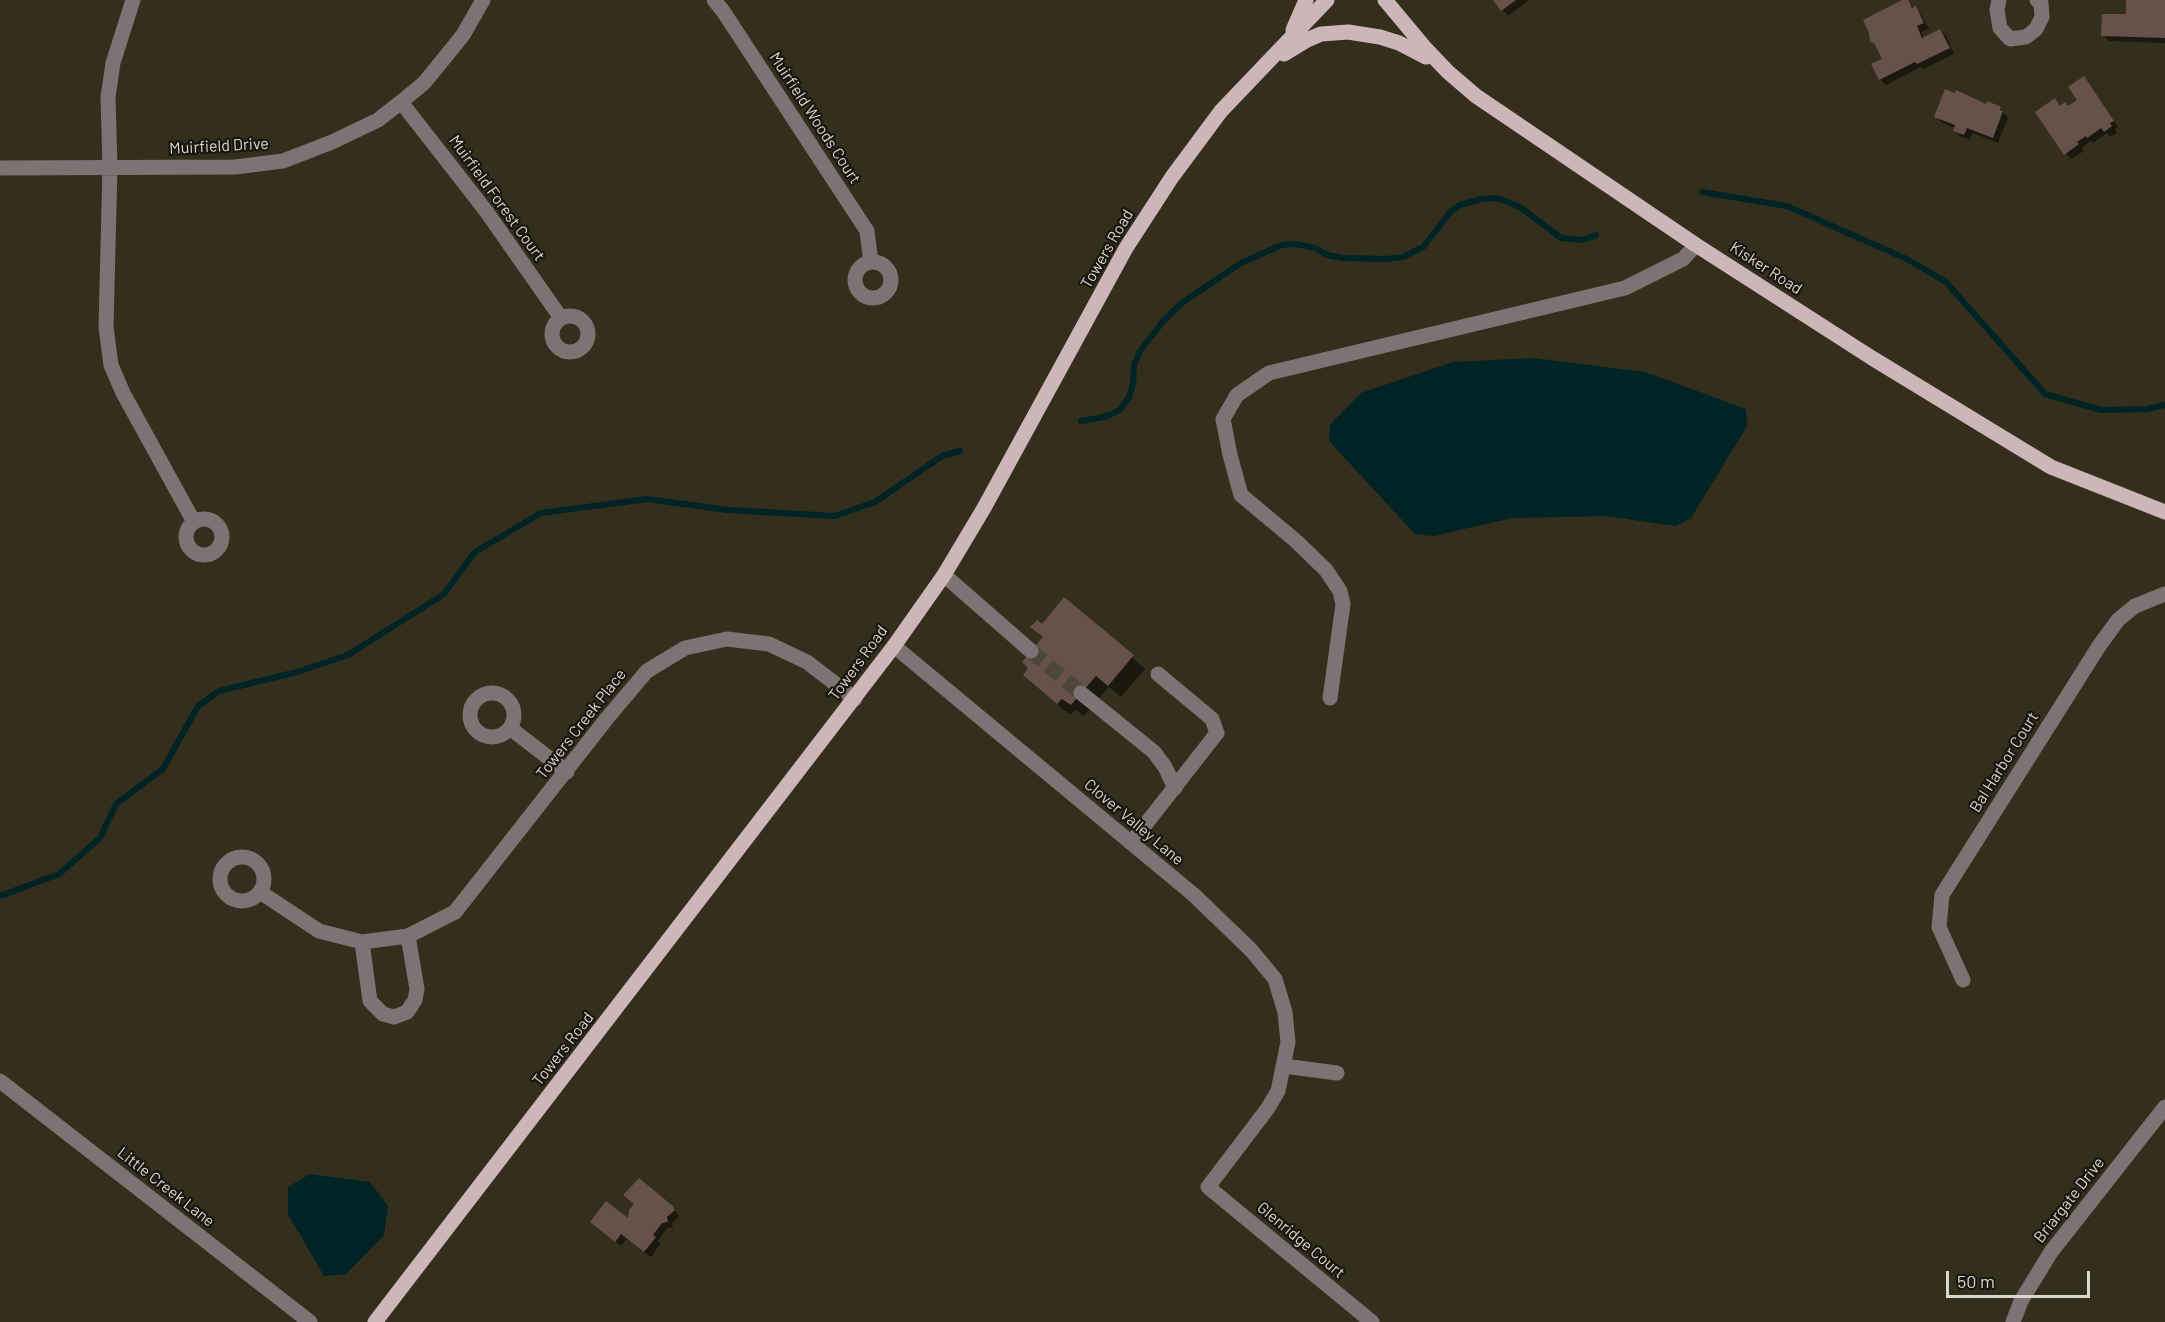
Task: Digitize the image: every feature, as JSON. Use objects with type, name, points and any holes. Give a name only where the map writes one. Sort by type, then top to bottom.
[{"type":"main road","points":[[1285,45],[1306,0]]},
{"type":"main road","name":"Towers Road","points":[[375,1322],[894,646],[944,575],[989,499],[1126,248],[1179,168],[1221,111],[1327,0]]},
{"type":"main road","name":"Kisker Road","points":[[1385,0],[1402,23],[1448,72],[1476,96],[1695,245],[1872,358],[2050,466],[2165,512]]},
{"type":"main road","points":[[1255,76],[1307,40],[1335,32],[1364,33],[1399,43],[1417,51],[1448,72]]},
{"type":"street","points":[[133,0],[113,63],[108,97],[110,167],[106,327],[111,365],[123,393],[194,522]]},
{"type":"street","name":"Muirfield Drive","points":[[0,168],[234,167],[283,161],[332,142],[378,120],[401,102],[424,83],[463,35],[483,0]]},
{"type":"street","name":"Muirfield Woods Court","points":[[714,0],[867,231],[871,262]]},
{"type":"street","points":[[1999,0],[1997,10],[2000,28],[2010,39],[2026,37],[2036,28],[2042,17],[2041,3],[2037,0]]},
{"type":"street","name":"Muirfield Forest Court","points":[[401,102],[486,211],[561,318]]},
{"type":"street","points":[[1330,698],[1344,604],[1340,591],[1326,570],[1296,541],[1241,495],[1223,419],[1237,396],[1269,373],[1625,288],[1683,259],[1695,245]]},
{"type":"street","points":[[944,575],[1031,651]]},
{"type":"street","name":"Bal Harbor Court","points":[[1963,980],[1939,927],[1942,895],[2099,646],[2118,620],[2135,606],[2165,594]]},
{"type":"street","name":"Towers Creek Place","points":[[260,892],[319,931],[362,942],[408,936],[455,912],[608,717],[647,671],[685,648],[727,639],[769,644],[807,662],[855,699]]},
{"type":"street","name":"Clover Valley Lane","points":[[894,646],[1194,895],[1251,950],[1275,979],[1285,1012],[1288,1042],[1278,1091],[1268,1108],[1208,1186]]},
{"type":"street","points":[[1131,843],[1216,733],[1212,719],[1158,674]]},
{"type":"street","points":[[1081,693],[1154,752],[1165,767],[1175,788]]},
{"type":"street","points":[[510,728],[567,772]]},
{"type":"street","points":[[362,942],[370,1000],[382,1014],[394,1017],[407,1012],[415,1000],[417,989],[408,936]]},
{"type":"street","points":[[1284,1066],[1337,1073]]},
{"type":"street","name":"Little Creek Lane","points":[[0,1081],[310,1322]]},
{"type":"street","name":"Briargate Drive","points":[[2013,1322],[2021,1301],[2051,1252],[2165,1107]]},
{"type":"street","name":"Glenridge Court","points":[[1208,1186],[1372,1322]]},
{"type":"water","points":[[1534,358],[1645,372],[1746,409],[1747,426],[1691,518],[1676,526],[1605,516],[1513,518],[1433,536],[1415,534],[1329,441],[1330,425],[1361,393],[1453,362]]},
{"type":"water","points":[[310,1174],[370,1182],[388,1206],[384,1235],[346,1274],[324,1276],[288,1214],[288,1187]]},
{"type":"building","points":[[1493,0],[1516,0],[1501,11]]},
{"type":"building","points":[[1902,0],[1908,0],[1912,8],[1916,6],[1924,23],[1917,26],[1922,38],[1940,29],[1950,48],[1879,80],[1871,64],[1882,59],[1874,43],[1870,42],[1863,20]]},
{"type":"building","points":[[2126,0],[2165,0],[2165,38],[2101,36],[2102,14],[2126,14]]},
{"type":"building","points":[[2084,76],[2114,121],[2110,123],[2112,126],[2104,132],[2101,128],[2087,138],[2086,136],[2064,155],[2035,112],[2055,98],[2060,106],[2065,102],[2068,106],[2077,100],[2068,87]]},
{"type":"building","points":[[1945,89],[1955,93],[1956,90],[1986,104],[1987,101],[2001,107],[2000,110],[2003,111],[1993,138],[1967,128],[1964,135],[1953,131],[1955,125],[1934,117]]},
{"type":"building","points":[[1064,597],[1134,655],[1108,686],[1096,676],[1071,705],[1062,699],[1057,704],[1023,675],[1028,668],[1022,662],[1043,637],[1030,627],[1037,620],[1042,624]]},
{"type":"building","points":[[639,1178],[675,1210],[667,1217],[668,1222],[662,1223],[653,1235],[656,1237],[644,1252],[621,1234],[615,1242],[590,1222],[606,1201],[628,1218],[629,1210],[634,1204],[623,1195]]},
{"type":"waterway","points":[[1702,192],[1787,206],[1909,260],[1946,282],[2045,394],[2101,410],[2147,409],[2165,405]]},
{"type":"waterway","points":[[1081,421],[1104,417],[1120,410],[1129,397],[1133,384],[1134,365],[1140,351],[1164,320],[1183,302],[1241,263],[1282,245],[1296,244],[1315,248],[1327,255],[1343,258],[1403,257],[1423,247],[1451,211],[1460,205],[1495,198],[1521,208],[1561,238],[1583,240],[1596,235]]},
{"type":"waterway","points":[[0,896],[59,874],[100,838],[116,804],[163,769],[198,706],[219,691],[297,672],[348,655],[444,594],[475,552],[541,513],[647,499],[728,510],[835,516],[875,502],[942,456],[960,451]]},
{"type":"tunnel","points":[[1031,651],[1081,693]]}]
